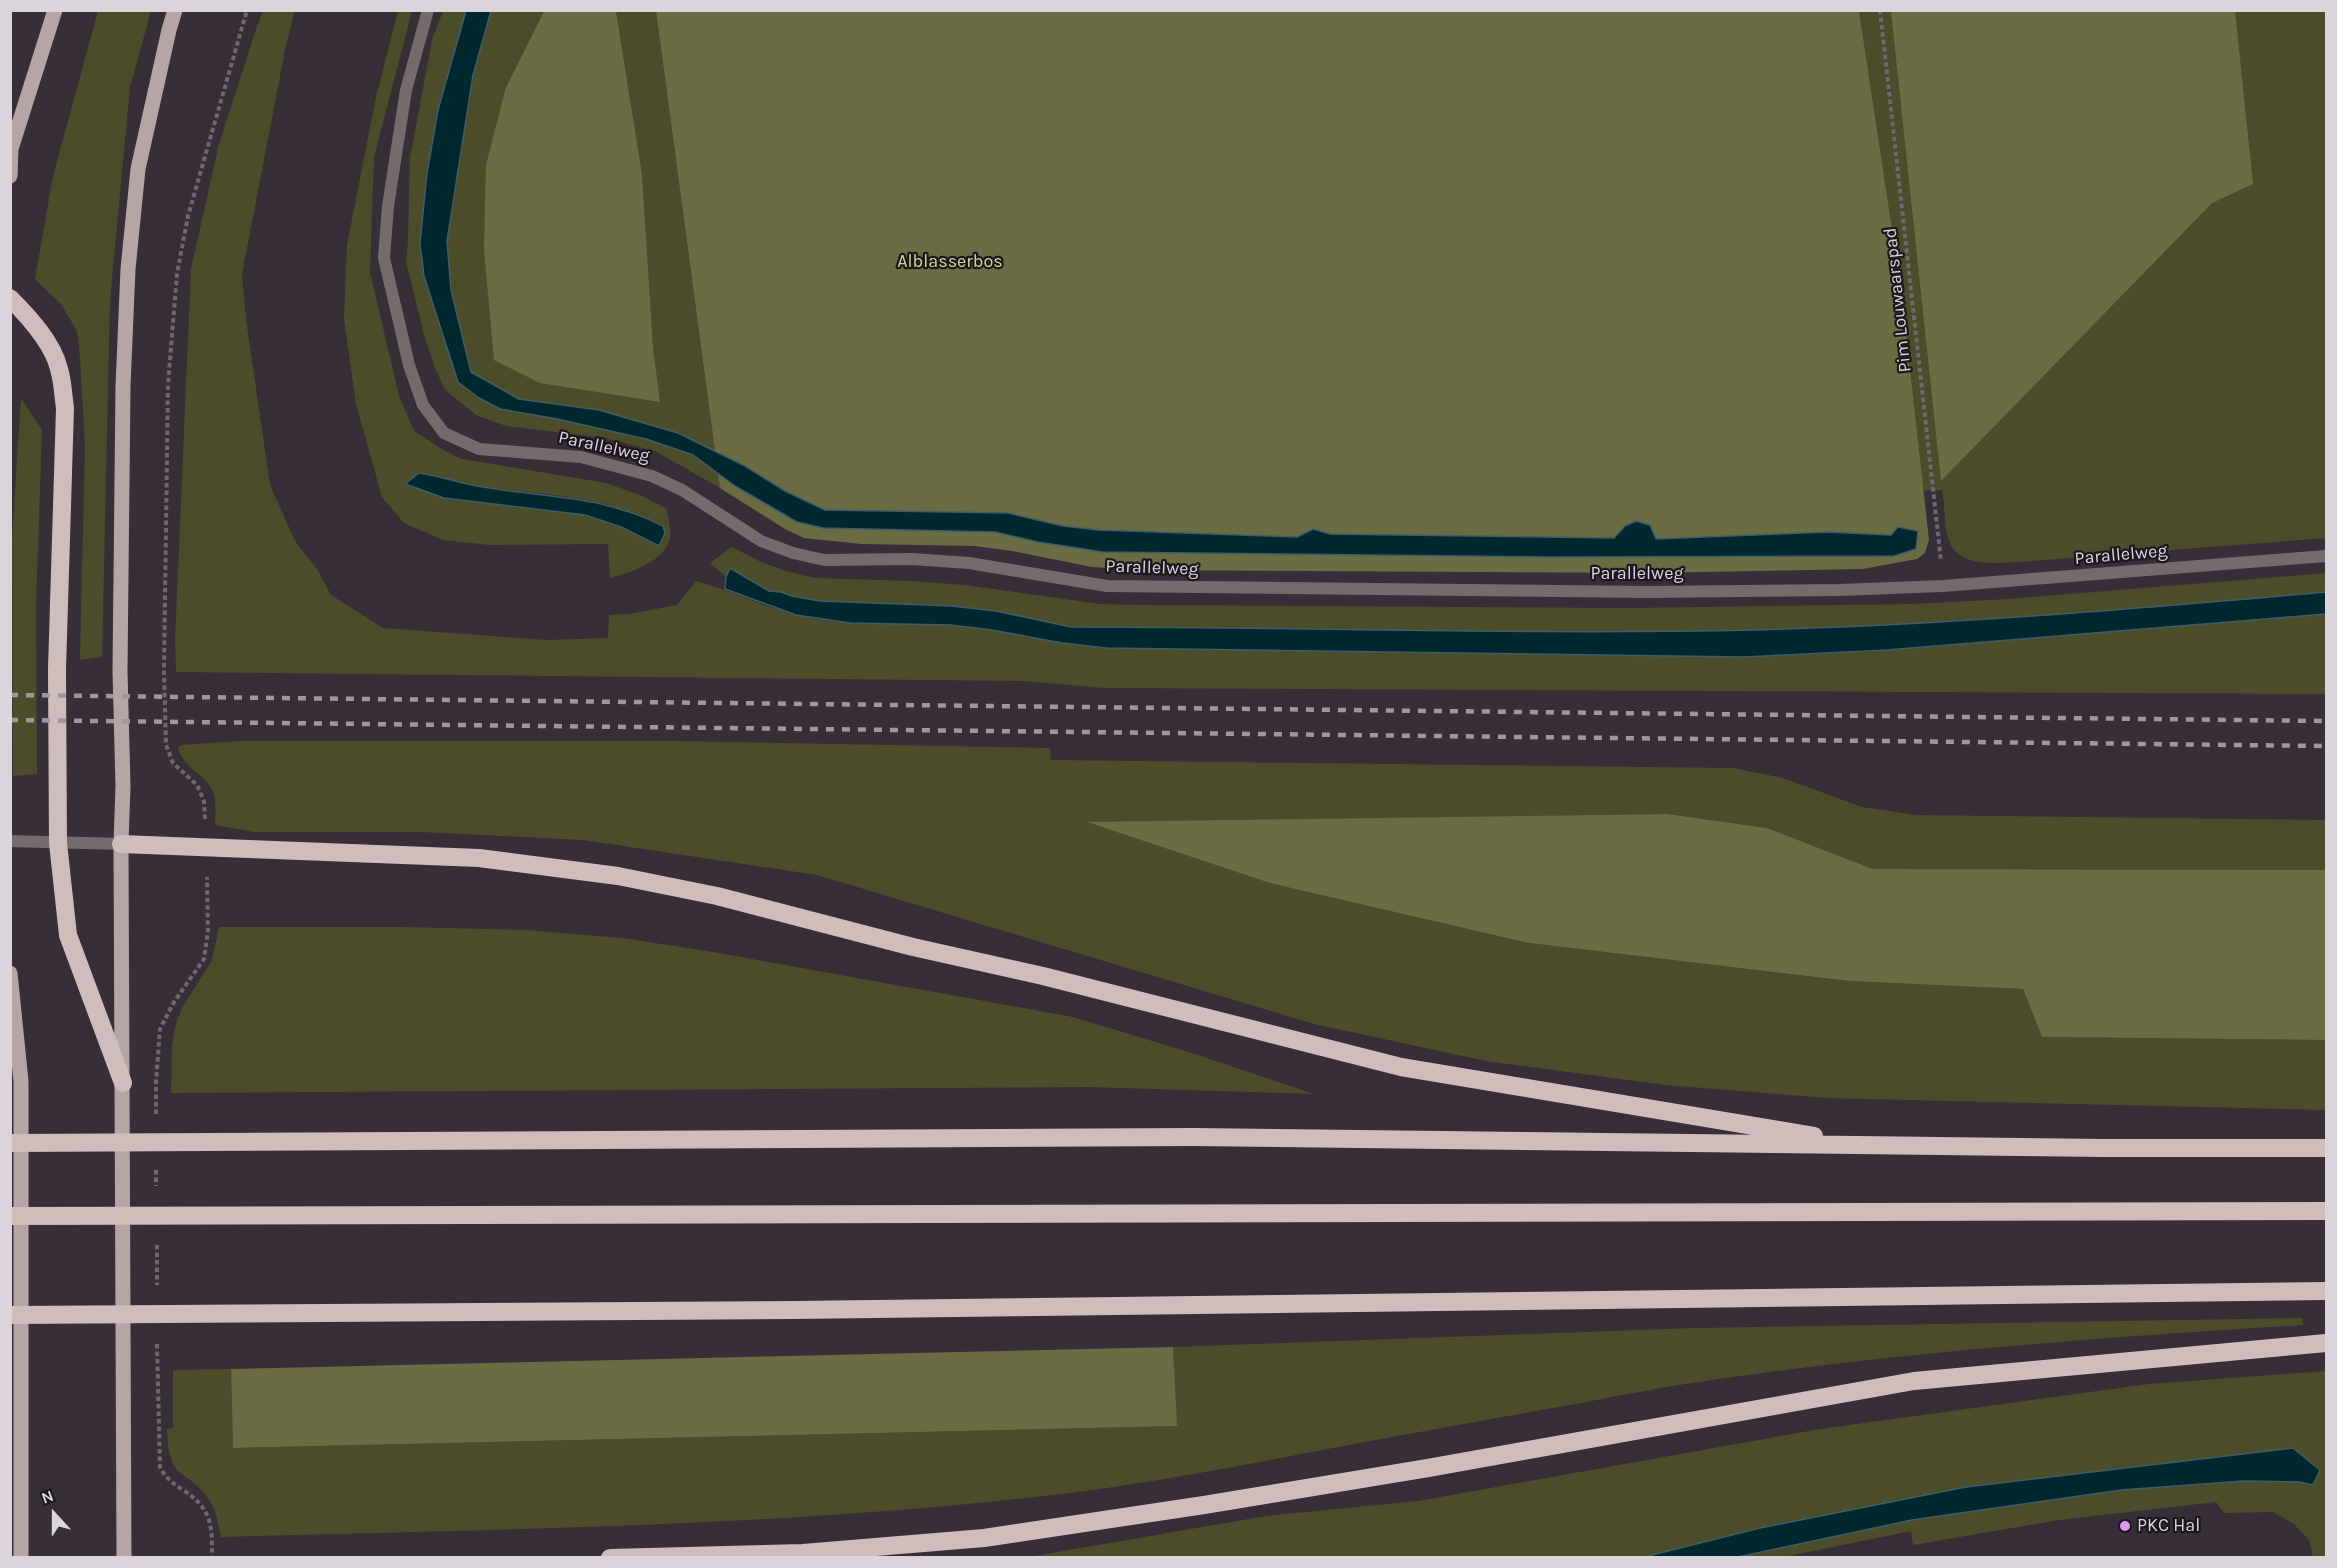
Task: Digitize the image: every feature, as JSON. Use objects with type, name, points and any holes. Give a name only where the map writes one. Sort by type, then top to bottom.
[{"type":"highway","points":[[10,298],[26,314],[46,341],[59,368],[65,408],[57,669],[58,843],[68,935],[123,1083]]},
{"type":"highway","points":[[121,844],[479,858],[618,876],[717,896],[912,947],[1043,976],[1401,1067],[1871,1145]]},
{"type":"highway","points":[[10,1143],[1193,1137],[2326,1148]]},
{"type":"highway","points":[[10,1216],[2326,1211]]},
{"type":"highway","points":[[10,1315],[782,1310],[2326,1291]]},
{"type":"highway","points":[[610,1557],[803,1553],[984,1538],[1428,1468],[1914,1381],[2326,1343]]},
{"type":"main road","points":[[10,176],[11,148],[55,10]]},
{"type":"main road","points":[[124,1557],[120,671],[123,386],[128,269],[138,169],[175,10]]},
{"type":"main road","points":[[10,973],[21,1081],[21,1557]]},
{"type":"street","name":"Parallelweg","points":[[428,10],[406,90],[387,206],[384,258],[409,365],[423,405],[444,433],[479,449],[580,457],[616,464],[652,476],[682,490],[761,541],[793,553],[824,560],[912,559],[969,563],[1107,586],[1648,592],[1839,590],[1943,586],[2326,556]]},
{"type":"street","points":[[10,841],[121,844]]},
{"type":"path","points":[[156,1119],[160,1029],[174,1002],[204,959],[208,931],[204,801],[197,784],[173,763],[166,745],[164,671],[168,384],[177,274],[188,216],[247,10]]},
{"type":"path","name":"Pim Louwaarspad","points":[[1880,10],[1943,586]]},
{"type":"path","points":[[156,1167],[156,1191]]},
{"type":"path","points":[[157,1238],[157,1286]]},
{"type":"path","points":[[157,1333],[160,1467],[166,1478],[198,1500],[211,1522],[212,1557]]},
{"type":"green space","points":[[295,10],[286,45],[242,274],[246,319],[270,485],[295,541],[317,569],[331,595],[383,628],[546,640],[608,638],[609,615],[629,614],[677,605],[696,581],[783,611],[815,619],[854,623],[970,627],[1106,648],[1626,655],[1887,650],[2326,614],[2326,694],[1104,688],[1022,681],[176,672],[175,641],[191,269],[219,144],[263,11]]},
{"type":"green space","points":[[98,11],[151,11],[130,87],[110,300],[102,657],[80,660],[85,444],[77,331],[61,304],[35,279],[53,176]]},
{"type":"green space","points":[[398,11],[412,11],[374,157],[370,272],[399,396],[414,431],[462,459],[606,483],[640,495],[667,509],[670,538],[667,546],[662,553],[646,565],[610,578],[608,544],[490,545],[443,540],[404,523],[382,497],[356,404],[344,319],[347,245],[376,97]],"holes":[[[420,473],[482,487],[564,496],[607,504],[665,533],[658,546],[621,527],[585,515],[444,498],[406,484]]]},
{"type":"green space","points":[[443,11],[466,11],[438,110],[427,173],[420,243],[424,276],[458,382],[500,409],[646,439],[693,455],[718,474],[720,488],[655,451],[605,438],[506,426],[476,415],[445,390],[424,335],[406,261],[410,158],[432,40]]},
{"type":"green space","points":[[491,11],[544,11],[506,87],[660,402],[653,346],[642,174],[616,11],[656,11],[715,451],[678,433],[599,410],[519,399],[471,372],[451,290],[447,241],[473,75]]},
{"type":"green space","points":[[544,11],[616,11],[642,174],[653,346],[660,402],[540,383],[494,360],[484,249],[486,165],[506,87]]},
{"type":"green space","name":"Alblasserbos","points":[[656,11],[1859,11],[1901,290],[1929,540],[1925,553],[1917,559],[1863,569],[1648,573],[1138,570],[1092,567],[975,546],[861,544],[804,538],[785,529],[720,488],[718,474],[797,522],[823,528],[995,532],[1038,542],[1103,552],[1551,557],[1894,556],[1891,535],[1827,532],[1656,539],[1625,526],[1614,538],[1330,534],[1313,529],[1298,537],[1098,530],[947,512],[825,510],[785,491],[745,466],[715,451]]},
{"type":"green space","name":"Alblasserbos","points":[[659,11],[2326,11],[2326,538],[2019,562],[1978,562],[1959,555],[1948,538],[1942,490],[832,517]]},
{"type":"green space","points":[[1891,11],[2235,11],[2253,184],[2212,203],[1941,481]]},
{"type":"green space","points":[[21,398],[42,430],[36,605],[37,774],[13,776],[12,538]]},
{"type":"green space","points":[[732,547],[761,562],[815,578],[965,585],[1100,604],[1629,608],[1912,604],[2009,599],[2326,573],[2326,593],[2040,616],[1753,630],[1497,632],[1071,627],[996,611],[952,606],[820,601],[769,591],[730,568],[726,577],[710,563]]},
{"type":"green space","points":[[242,741],[674,741],[1050,748],[1051,760],[1733,768],[1783,778],[1862,807],[1916,815],[2326,820],[2326,870],[1873,869],[1767,828],[1668,814],[1089,823],[1529,943],[1849,981],[2023,989],[2042,1037],[2326,1040],[2326,1110],[1826,1098],[1666,1085],[1486,1061],[1314,1024],[817,875],[583,840],[421,832],[254,832],[215,825],[213,792],[205,780],[185,761],[178,748],[180,745]]},
{"type":"green space","points":[[1668,814],[1767,828],[1873,869],[2326,870],[2326,1040],[2042,1037],[2023,989],[1849,981],[1529,943],[1270,883],[1087,822]]},
{"type":"green space","points":[[219,927],[405,927],[527,930],[622,938],[713,952],[1073,1017],[1195,1054],[1314,1094],[1089,1087],[171,1093],[172,1046],[175,1027],[182,1008],[212,960]]},
{"type":"green space","points":[[2303,1318],[2303,1325],[2004,1347],[1779,1371],[1659,1388],[1160,1480],[1062,1494],[852,1514],[537,1529],[221,1537],[216,1514],[210,1501],[175,1467],[168,1447],[167,1429],[173,1428],[173,1370],[231,1369],[233,1448],[1176,1426],[1173,1347],[1694,1328]]},
{"type":"green space","points":[[1173,1347],[1177,1426],[233,1448],[231,1369]]},
{"type":"green space","points":[[2326,1371],[2326,1557],[2313,1557],[2309,1540],[2294,1524],[2273,1512],[2224,1513],[2216,1502],[2059,1520],[1913,1545],[1911,1531],[1784,1557],[1738,1557],[1912,1520],[2121,1490],[2244,1481],[2300,1482],[2313,1485],[2292,1448],[1966,1487],[1760,1528],[1644,1557],[1023,1558],[1266,1516],[1418,1501],[1820,1429],[2149,1384]]},
{"type":"water","points":[[466,11],[491,11],[473,75],[447,241],[451,290],[471,372],[519,399],[599,410],[678,433],[745,466],[785,491],[825,510],[1008,513],[1063,526],[1098,530],[1297,537],[1313,529],[1330,534],[1614,538],[1625,526],[1636,521],[1650,525],[1656,539],[1827,532],[1891,535],[1898,527],[1918,531],[1916,549],[1894,556],[1551,557],[1103,552],[1038,542],[995,532],[823,528],[797,522],[735,486],[693,455],[646,439],[500,409],[479,398],[458,382],[424,276],[420,243],[427,173],[438,110]]},
{"type":"water","points":[[419,473],[475,486],[574,499],[618,508],[663,526],[665,533],[659,546],[621,527],[585,515],[444,498],[405,484]]},
{"type":"water","points":[[730,568],[769,591],[820,601],[952,606],[996,611],[1071,627],[1583,632],[1825,628],[2111,610],[2326,592],[2326,614],[1887,650],[1744,657],[1106,648],[950,625],[850,623],[796,615],[725,589],[726,577]]},
{"type":"water","points":[[2293,1448],[2320,1470],[2313,1485],[2300,1482],[2244,1481],[2121,1490],[1912,1520],[1738,1557],[1644,1557],[1760,1528],[1966,1487]]},
{"type":"railway","points":[[10,695],[2326,721]]},
{"type":"railway","points":[[10,720],[2326,746]]},
{"type":"place","name":"PKC Hal","points":[[2125,1526]]}]
